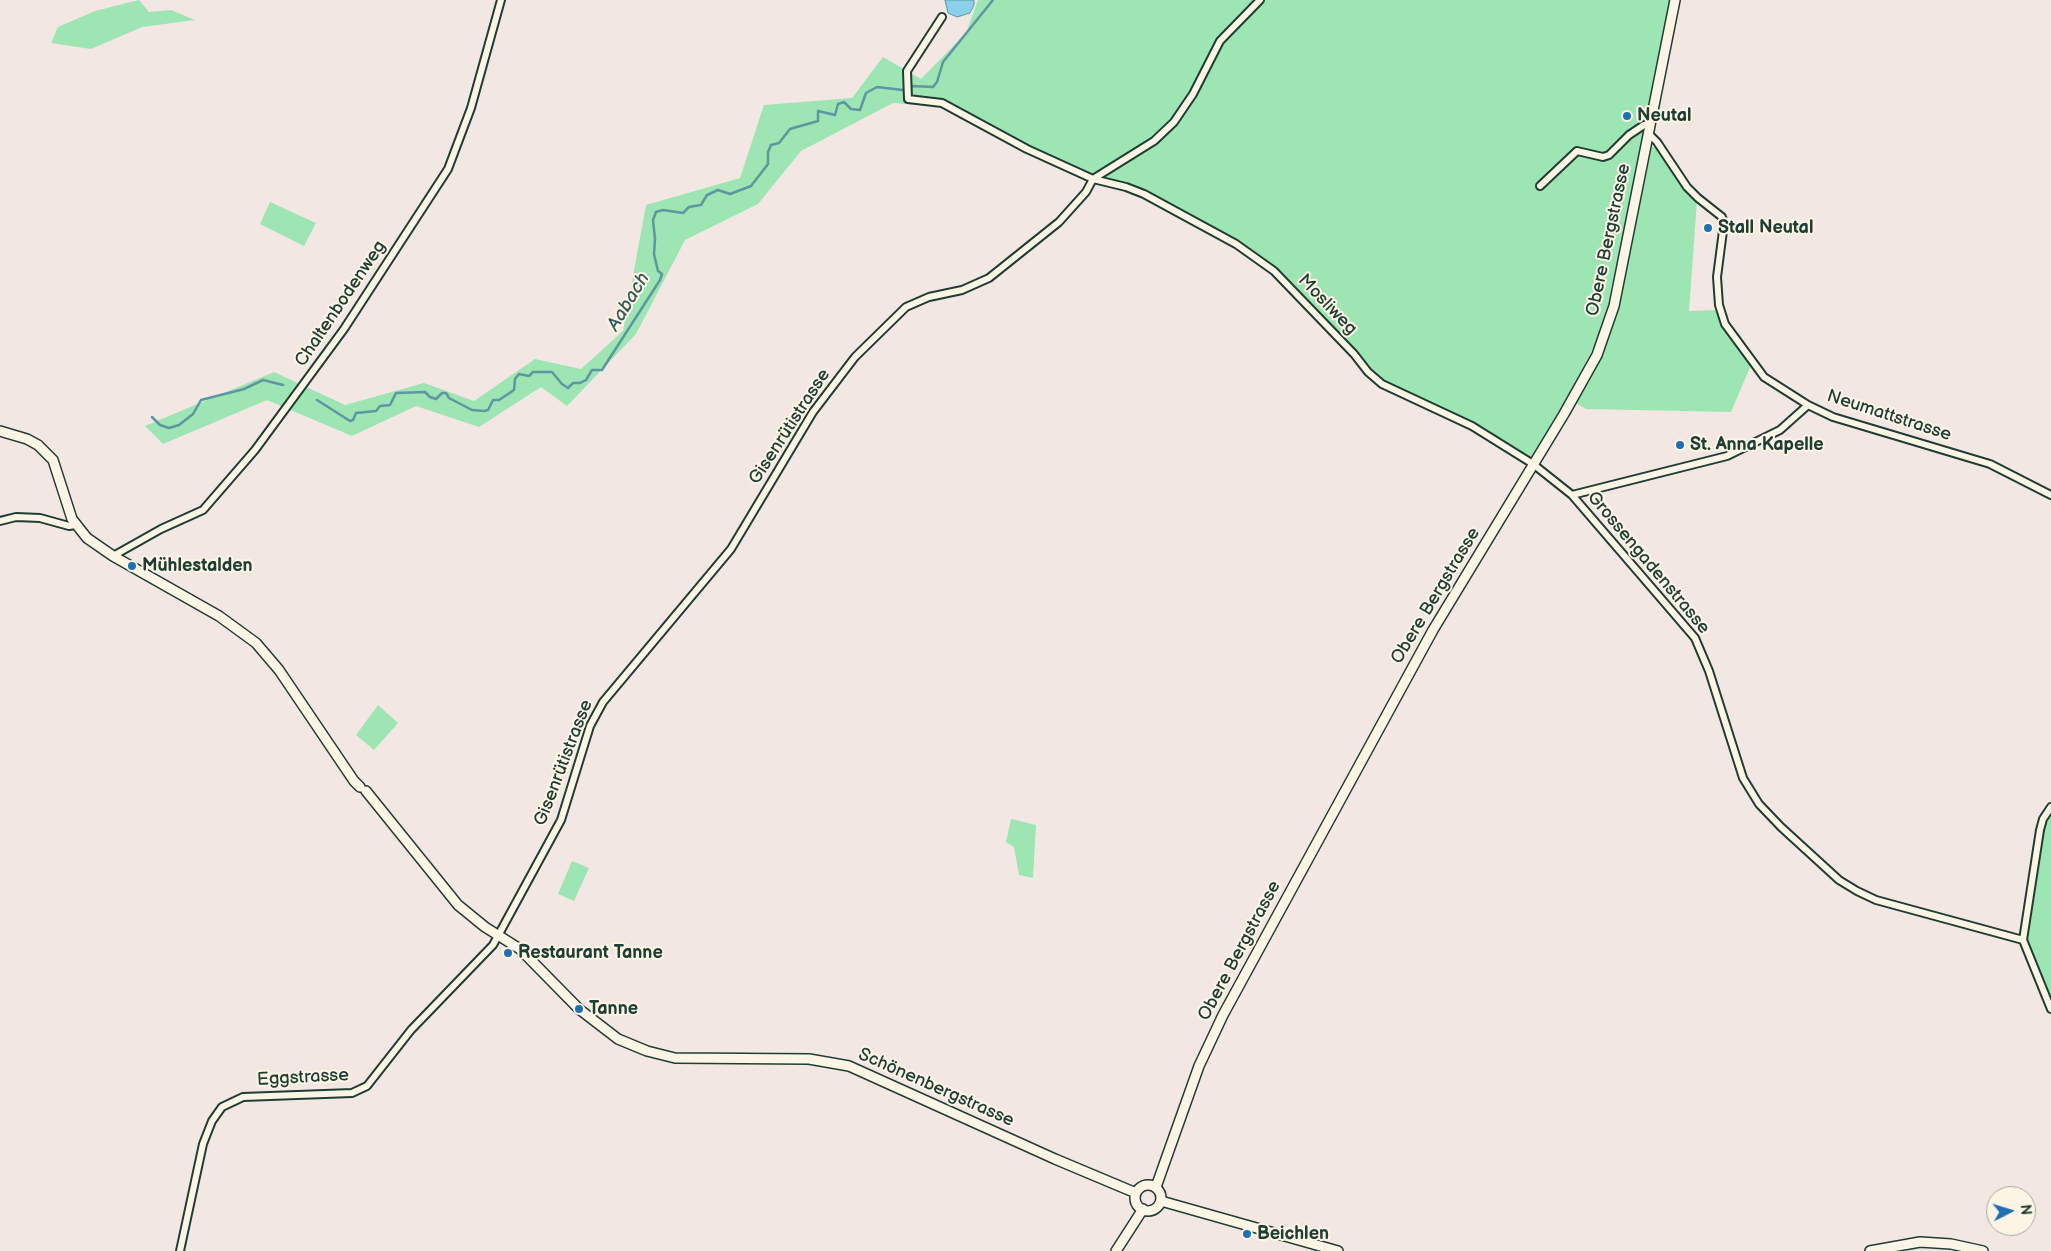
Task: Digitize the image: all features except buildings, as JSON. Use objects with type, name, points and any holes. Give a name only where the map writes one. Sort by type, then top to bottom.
[{"type":"street","name":"Chaltenbodenweg","points":[[113,556],[161,529],[203,510],[255,450],[344,330],[438,186],[451,161],[471,108],[501,0]]},
{"type":"street","name":"Gisenrütistrasse","points":[[500,935],[526,881],[561,820],[590,726],[603,702],[731,549],[813,412],[855,357],[906,307],[929,297],[962,290],[989,278],[1059,222],[1086,192],[1092,179],[1154,141],[1174,122],[1193,94],[1220,41],[1260,0]]},
{"type":"street","name":"Obere Bergstrasse","points":[[1156,1187],[1199,1066],[1219,1023],[1424,647],[1586,376],[1607,329],[1650,129],[1675,0]]},
{"type":"street","name":"Mosliweg","points":[[942,17],[907,71],[908,98],[942,103],[1027,149],[1092,179],[1126,187],[1144,194],[1236,244],[1274,272],[1354,354],[1368,372],[1382,384],[1472,426],[1533,464]]},
{"type":"street","points":[[1540,186],[1577,151],[1603,157],[1613,152],[1629,134],[1644,126],[1650,129]]},
{"type":"street","name":"Neumattstrasse","points":[[1650,129],[1687,186],[1698,198],[1722,217],[1724,223],[1717,277],[1719,305],[1725,324],[1764,377],[1808,405],[1833,417],[1990,464],[2051,495]]},
{"type":"street","points":[[1572,495],[1726,456],[1780,430],[1808,405]]},
{"type":"street","points":[[0,431],[26,438],[38,445],[53,460],[75,526],[68,526],[40,518],[16,518],[0,522]]},
{"type":"street","name":"Grossengadenstrasse","points":[[1533,464],[1572,495],[1695,638],[1709,671],[1743,778],[1759,804],[1781,827],[1839,880],[1876,900],[2022,940]]},
{"type":"street","name":"Schönenbergstrasse","points":[[75,526],[87,538],[113,556],[219,616],[256,643],[279,670],[354,781],[363,789],[458,906],[532,960],[587,1017],[618,1039],[663,1055],[712,1060],[809,1059],[849,1066],[1055,1159],[1136,1193]]},
{"type":"street","points":[[2051,807],[2043,819],[2040,830],[2022,940],[2051,1009]]},
{"type":"street","name":"Eggstrasse","points":[[180,1251],[203,1144],[212,1121],[222,1107],[243,1097],[352,1093],[367,1086],[411,1030],[500,935]]},
{"type":"street","points":[[1145,1185],[1156,1187],[1161,1193],[1161,1201],[1154,1210],[1143,1209],[1136,1202],[1136,1193],[1145,1185]]},
{"type":"street","points":[[1161,1201],[1338,1251]]},
{"type":"street","points":[[1116,1251],[1143,1209]]},
{"type":"street","points":[[1870,1251],[1920,1242],[1952,1244],[1983,1251]]},
{"type":"green space","points":[[139,0],[149,12],[171,10],[195,20],[142,27],[91,49],[51,43],[58,27],[95,11]]},
{"type":"green space","points":[[978,0],[1675,0],[1602,331],[1533,464],[1382,384],[1274,271],[1236,243],[1144,194],[1093,179],[949,107],[893,103],[801,151],[758,204],[685,240],[636,334],[567,406],[541,387],[479,427],[416,406],[352,436],[267,400],[163,444],[145,426],[274,372],[345,405],[424,383],[474,401],[535,359],[581,369],[623,331],[646,205],[740,178],[764,105],[852,98],[883,57],[921,79],[966,33]]},
{"type":"green space","points":[[1652,147],[1657,147],[1697,200],[1689,311],[1716,310],[1726,334],[1751,365],[1731,412],[1586,409],[1576,403],[1597,367],[1616,316]]},
{"type":"green space","points":[[270,202],[316,223],[304,246],[260,224]]},
{"type":"green space","points":[[378,705],[398,723],[374,750],[356,735]]},
{"type":"green space","points":[[2051,807],[2051,1004],[2023,940],[2040,830]]},
{"type":"green space","points":[[1011,819],[1036,825],[1033,878],[1019,875],[1014,847],[1006,842]]},
{"type":"green space","points":[[572,861],[589,868],[574,901],[558,894]]},
{"type":"water","points":[[945,0],[974,0],[974,5],[970,13],[957,17],[948,13]]},
{"type":"waterway","name":"Aabach","points":[[317,400],[350,421],[353,420],[356,413],[376,411],[380,406],[390,405],[396,393],[425,392],[430,397],[436,399],[442,393],[446,393],[449,398],[472,410],[484,411],[488,410],[493,400],[499,400],[514,390],[515,379],[519,374],[529,376],[533,372],[552,372],[568,388],[573,383],[580,383],[586,380],[592,370],[602,370],[660,280],[662,274],[658,271],[654,254],[653,220],[656,212],[663,210],[683,213],[689,207],[701,205],[707,195],[718,190],[730,194],[751,186],[768,164],[768,152],[771,145],[779,143],[790,129],[818,121],[818,111],[835,115],[838,104],[844,102],[851,109],[860,110],[866,93],[877,87],[903,90],[912,86],[933,87],[937,82],[943,62],[993,0]]},
{"type":"waterway","name":"Aabach","points":[[152,417],[160,425],[169,428],[179,425],[193,414],[201,400],[244,389],[263,380],[283,385]]},
{"type":"place","name":"Neutal","points":[[1627,116]]},
{"type":"place","name":"Stall Neutal","points":[[1708,228]]},
{"type":"place","name":"St. Anna Kapelle","points":[[1680,445]]},
{"type":"place","name":"Mühlestalden","points":[[132,566]]},
{"type":"place","name":"Restaurant Tanne","points":[[508,953]]},
{"type":"place","name":"Tanne","points":[[579,1009]]},
{"type":"place","name":"Beichlen","points":[[1247,1234]]}]
